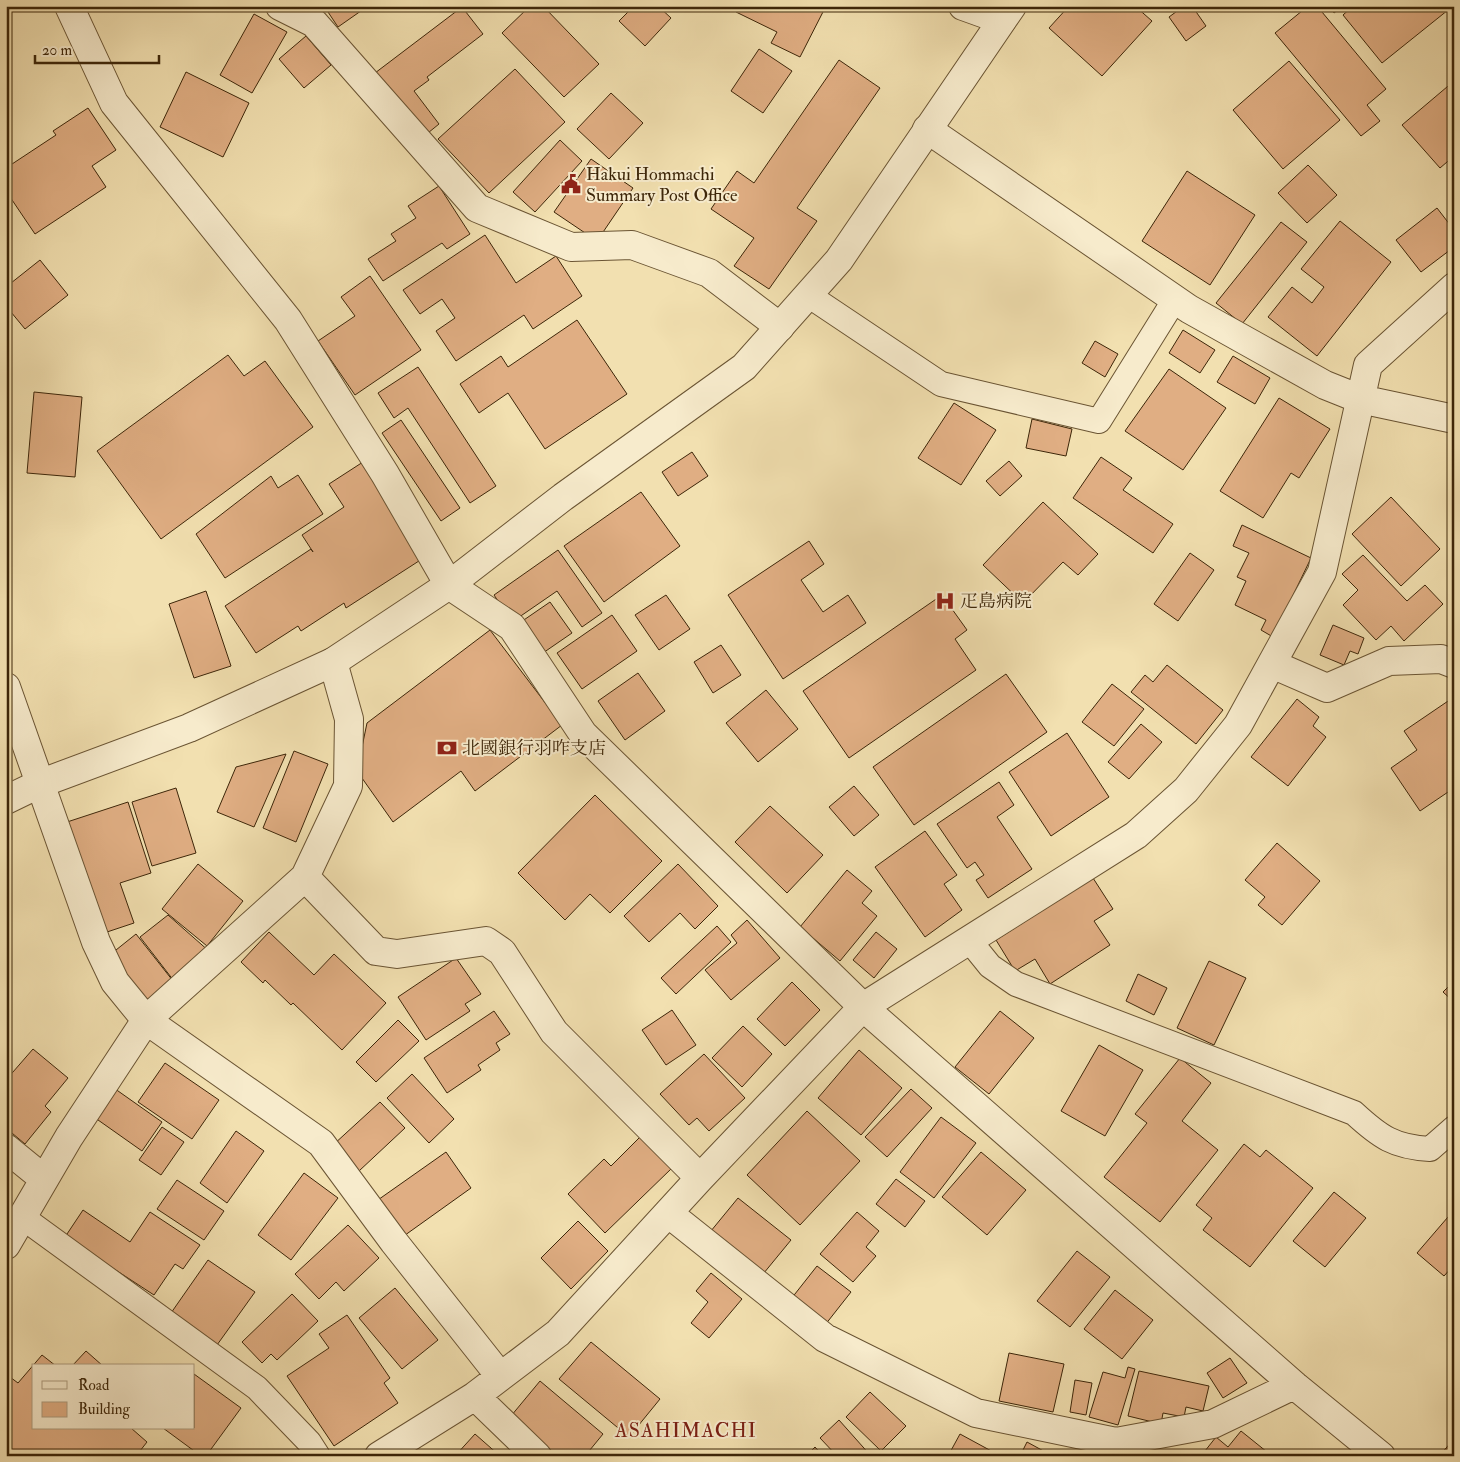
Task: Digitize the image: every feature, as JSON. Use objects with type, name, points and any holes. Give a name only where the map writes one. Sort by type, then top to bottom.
[{"type":"street","points":[[69,6],[114,103],[288,320],[385,474],[449,585],[512,627],[583,734],[863,1007],[1294,1385],[1381,1456]]},
{"type":"street","points":[[280,6],[314,23],[477,208],[571,247],[632,245],[709,273],[780,327]]},
{"type":"street","points":[[6,800],[39,784],[189,728],[334,662],[449,585],[563,497],[744,367],[839,260],[1007,13],[963,6]]},
{"type":"street","points":[[927,129],[1175,299],[1325,385],[1360,399],[1454,419]]},
{"type":"street","points":[[380,1456],[475,1396],[558,1333],[700,1178],[863,1007],[1136,835],[1186,790],[1238,725],[1322,572],[1368,365],[1454,287]]},
{"type":"street","points":[[1272,664],[1328,688],[1388,661],[1441,659],[1454,664]]},
{"type":"street","points":[[6,1245],[69,1137],[146,1020],[305,878],[348,786],[349,719],[334,662]]},
{"type":"street","points":[[6,687],[96,942],[115,982],[146,1020],[322,1143],[394,1242],[500,1376]]},
{"type":"street","points":[[305,878],[376,952],[397,954],[486,941],[502,952],[554,1032],[700,1178]]},
{"type":"street","points":[[6,1148],[44,1179]]},
{"type":"street","points":[[668,1213],[825,1338],[976,1413],[1116,1442],[1213,1424],[1294,1385]]},
{"type":"street","points":[[475,1396],[537,1456]]},
{"type":"lane","points":[[808,295],[941,384],[1099,421],[1175,299]]},
{"type":"lane","points":[[969,940],[990,966],[1016,984],[1354,1113],[1376,1134],[1406,1147],[1430,1149],[1454,1128]]},
{"type":"lane","points":[[22,1217],[257,1388],[309,1442],[318,1456]]},
{"type":"building","points":[[324,6],[368,6],[338,27]]},
{"type":"building","points":[[530,6],[543,6],[599,64],[564,97],[502,33]]},
{"type":"building","points":[[634,6],[658,6],[671,18],[645,46],[619,21]]},
{"type":"building","points":[[739,6],[826,6],[800,57],[771,43],[777,32],[736,12]]},
{"type":"building","points":[[1069,6],[1135,6],[1152,21],[1102,76],[1049,28]]},
{"type":"building","points":[[1184,6],[1192,6],[1206,26],[1186,41],[1169,17]]},
{"type":"building","points":[[1308,6],[1317,6],[1386,89],[1367,105],[1380,121],[1361,136],[1275,33]]},
{"type":"building","points":[[1329,6],[1343,6],[1334,13]]},
{"type":"building","points":[[1353,6],[1453,6],[1382,63],[1343,15]]},
{"type":"building","points":[[462,7],[483,34],[427,77],[429,80],[414,91],[439,124],[423,137],[375,73]]},
{"type":"building","points":[[254,14],[287,32],[252,93],[220,75]]},
{"type":"building","points":[[306,36],[331,65],[304,88],[279,59]]},
{"type":"building","points":[[759,49],[792,71],[763,113],[731,91]]},
{"type":"building","points":[[839,60],[880,88],[797,208],[817,221],[769,289],[734,266],[754,238],[711,209],[737,171],[754,183]]},
{"type":"building","points":[[1289,61],[1340,120],[1283,169],[1233,110]]},
{"type":"building","points":[[515,69],[565,122],[489,193],[438,139]]},
{"type":"building","points":[[186,72],[249,103],[223,157],[160,127]]},
{"type":"building","points":[[1454,81],[1454,156],[1440,168],[1402,125]]},
{"type":"building","points":[[611,93],[643,123],[609,159],[577,129]]},
{"type":"building","points":[[88,108],[116,150],[92,166],[106,187],[35,234],[6,191],[6,168],[56,135],[53,131]]},
{"type":"building","points":[[560,140],[582,161],[535,212],[513,192]]},
{"type":"building","points":[[591,159],[633,188],[597,241],[554,212]]},
{"type":"building","points":[[1308,165],[1337,195],[1307,223],[1278,193]]},
{"type":"building","points":[[1187,171],[1255,215],[1210,285],[1142,241]]},
{"type":"building","points":[[439,186],[470,234],[447,249],[442,243],[383,281],[368,259],[396,241],[391,234],[416,218],[408,206]]},
{"type":"building","points":[[1437,208],[1454,230],[1454,247],[1421,272],[1396,240]]},
{"type":"building","points":[[1340,221],[1391,262],[1317,356],[1268,317],[1292,287],[1312,303],[1324,287],[1301,269]]},
{"type":"building","points":[[1281,222],[1307,242],[1242,324],[1216,303]]},
{"type":"building","points":[[485,235],[516,283],[556,256],[582,296],[533,329],[524,315],[456,361],[436,331],[455,318],[442,299],[420,314],[403,290]]},
{"type":"building","points":[[40,260],[68,295],[25,329],[6,306],[6,287]]},
{"type":"building","points":[[370,276],[421,350],[355,395],[318,341],[355,316],[341,297]]},
{"type":"building","points":[[1454,318],[1454,329],[1448,322]]},
{"type":"building","points":[[577,320],[627,394],[545,449],[508,393],[479,413],[460,384],[501,356],[508,367]]},
{"type":"building","points":[[1183,330],[1215,350],[1200,373],[1169,353]]},
{"type":"building","points":[[1095,341],[1118,354],[1105,377],[1082,363]]},
{"type":"building","points":[[228,355],[244,376],[265,361],[313,427],[161,539],[97,451]]},
{"type":"building","points":[[1233,356],[1270,378],[1255,404],[1217,382]]},
{"type":"building","points":[[418,367],[496,486],[470,503],[408,408],[394,418],[378,393]]},
{"type":"building","points":[[1169,369],[1226,408],[1183,470],[1125,431]]},
{"type":"building","points":[[34,392],[82,397],[75,477],[27,473]]},
{"type":"building","points":[[1279,398],[1330,429],[1299,478],[1291,473],[1263,518],[1220,491]]},
{"type":"building","points":[[954,403],[996,430],[961,485],[918,458]]},
{"type":"building","points":[[1032,419],[1072,429],[1066,456],[1026,448]]},
{"type":"building","points":[[401,420],[460,508],[441,521],[382,433]]},
{"type":"building","points":[[692,452],[708,476],[678,496],[662,472]]},
{"type":"building","points":[[1101,457],[1132,478],[1123,490],[1173,524],[1153,553],[1073,498]]},
{"type":"building","points":[[1009,461],[1022,476],[1000,496],[986,481]]},
{"type":"building","points":[[363,462],[394,509],[391,511],[422,559],[346,608],[344,603],[301,631],[298,626],[256,653],[225,606],[311,549],[313,552],[302,535],[344,507],[329,484]]},
{"type":"building","points":[[298,475],[323,514],[225,578],[196,534],[271,476],[278,488]]},
{"type":"building","points":[[641,492],[680,546],[604,602],[564,546]]},
{"type":"building","points":[[1391,497],[1440,549],[1401,586],[1352,534]]},
{"type":"building","points":[[1043,502],[1098,554],[1078,575],[1063,562],[1023,603],[983,565]]},
{"type":"building","points":[[1242,525],[1311,558],[1273,637],[1261,630],[1266,620],[1235,605],[1246,581],[1237,577],[1249,553],[1233,546]]},
{"type":"building","points":[[809,541],[824,564],[801,580],[823,612],[848,595],[866,623],[783,679],[728,595]]},
{"type":"building","points":[[558,550],[602,613],[582,627],[557,591],[512,622],[494,595]]},
{"type":"building","points":[[1190,553],[1214,570],[1178,621],[1154,604]]},
{"type":"building","points":[[1363,555],[1407,601],[1425,585],[1443,604],[1404,641],[1391,626],[1376,640],[1343,605],[1358,590],[1342,574]]},
{"type":"building","points":[[206,591],[231,666],[194,678],[169,604]]},
{"type":"building","points":[[666,595],[690,629],[659,650],[635,615]]},
{"type":"building","points":[[942,595],[967,630],[955,639],[976,670],[849,758],[803,691]]},
{"type":"building","points":[[550,602],[572,633],[540,655],[518,624]]},
{"type":"building","points":[[612,615],[637,651],[582,689],[557,653]]},
{"type":"building","points":[[1333,625],[1364,638],[1358,654],[1350,651],[1344,665],[1320,655]]},
{"type":"building","name":"北國銀行羽咋支店","points":[[490,630],[562,725],[475,791],[461,771],[393,822],[357,771],[367,723]]},
{"type":"building","points":[[721,645],[741,675],[713,693],[694,662]]},
{"type":"building","points":[[1167,665],[1223,710],[1196,744],[1131,692],[1145,675],[1153,682]]},
{"type":"building","points":[[638,673],[665,711],[625,740],[598,701]]},
{"type":"building","points":[[1006,674],[1047,732],[914,825],[873,767]]},
{"type":"building","points":[[1112,684],[1144,709],[1114,746],[1082,722]]},
{"type":"building","points":[[766,690],[798,729],[758,762],[726,723]]},
{"type":"building","points":[[1454,697],[1454,788],[1420,811],[1391,768],[1417,750],[1404,731]]},
{"type":"building","points":[[1297,699],[1319,717],[1313,726],[1326,737],[1288,786],[1251,757]]},
{"type":"building","points":[[1141,724],[1162,742],[1129,779],[1108,762]]},
{"type":"building","points":[[1067,733],[1109,797],[1051,836],[1009,772]]},
{"type":"building","points":[[294,751],[328,764],[296,842],[263,828]]},
{"type":"building","points":[[286,754],[254,827],[217,812],[236,767]]},
{"type":"building","points":[[999,782],[1014,805],[997,817],[1032,869],[988,898],[976,880],[984,875],[975,862],[967,868],[937,824]]},
{"type":"building","points":[[854,786],[879,815],[854,836],[829,807]]},
{"type":"building","points":[[176,788],[196,853],[152,866],[132,802]]},
{"type":"building","points":[[595,795],[662,861],[610,913],[590,894],[565,920],[518,873]]},
{"type":"building","points":[[128,802],[151,873],[120,883],[134,923],[101,934],[64,823]]},
{"type":"building","points":[[770,806],[823,855],[787,893],[735,842]]},
{"type":"building","points":[[925,831],[957,875],[944,884],[962,910],[925,937],[875,867]]},
{"type":"building","points":[[1277,843],[1320,881],[1282,925],[1258,905],[1265,897],[1245,880]]},
{"type":"building","points":[[198,864],[243,901],[207,946],[162,909]]},
{"type":"building","points":[[678,864],[718,906],[695,929],[680,913],[649,942],[624,916]]},
{"type":"building","points":[[847,870],[872,891],[862,903],[877,916],[840,961],[800,927]]},
{"type":"building","points":[[1093,878],[1113,909],[1094,921],[1110,945],[1050,984],[1035,959],[1015,971],[996,940]]},
{"type":"building","points":[[168,915],[210,952],[174,981],[140,937]]},
{"type":"building","points":[[747,920],[780,958],[731,1000],[705,970],[737,943],[731,935]]},
{"type":"building","points":[[717,926],[731,942],[676,994],[661,978]]},
{"type":"building","points":[[269,932],[314,975],[334,954],[386,1003],[342,1050],[293,1003],[291,1005],[265,980],[263,983],[241,962]]},
{"type":"building","points":[[876,932],[897,949],[874,978],[853,960]]},
{"type":"building","points":[[136,934],[177,986],[147,1009],[106,958]]},
{"type":"building","points":[[456,958],[481,994],[465,1004],[470,1011],[426,1040],[398,997]]},
{"type":"building","points":[[1209,961],[1246,978],[1214,1045],[1177,1028]]},
{"type":"building","points":[[1138,974],[1167,988],[1154,1015],[1126,1001]]},
{"type":"building","points":[[1454,981],[1454,1002],[1443,992]]},
{"type":"building","points":[[792,982],[820,1010],[785,1046],[757,1019]]},
{"type":"building","points":[[672,1010],[696,1045],[666,1065],[642,1030]]},
{"type":"building","points":[[494,1011],[510,1034],[496,1043],[500,1050],[478,1065],[481,1070],[447,1093],[424,1058]]},
{"type":"building","points":[[1000,1011],[1034,1038],[989,1094],[955,1067]]},
{"type":"building","points":[[398,1020],[419,1041],[376,1082],[356,1062]]},
{"type":"building","points":[[743,1026],[772,1054],[742,1087],[712,1058]]},
{"type":"building","points":[[1099,1045],[1143,1070],[1105,1136],[1061,1111]]},
{"type":"building","points":[[33,1049],[68,1078],[45,1106],[51,1112],[25,1144],[6,1128],[6,1080]]},
{"type":"building","points":[[859,1050],[902,1088],[861,1135],[818,1098]]},
{"type":"building","points":[[704,1054],[745,1098],[709,1131],[697,1118],[689,1125],[660,1094]]},
{"type":"building","points":[[1180,1058],[1211,1083],[1182,1121],[1218,1150],[1160,1222],[1104,1177],[1147,1123],[1135,1114]]},
{"type":"building","points":[[165,1063],[219,1100],[192,1139],[138,1102]]},
{"type":"building","points":[[412,1074],[454,1119],[429,1143],[387,1098]]},
{"type":"building","points":[[111,1086],[162,1122],[142,1151],[91,1115]]},
{"type":"building","points":[[911,1089],[932,1108],[887,1157],[865,1137]]},
{"type":"building","points":[[380,1102],[405,1128],[359,1171],[333,1145]]},
{"type":"building","points":[[807,1111],[860,1161],[800,1225],[747,1175]]},
{"type":"building","points":[[941,1117],[976,1143],[934,1198],[900,1172]]},
{"type":"building","points":[[162,1127],[184,1142],[161,1175],[139,1160]]},
{"type":"building","points":[[236,1131],[264,1151],[227,1203],[200,1183]]},
{"type":"building","points":[[641,1136],[672,1168],[605,1233],[568,1194],[604,1159],[611,1166]]},
{"type":"building","points":[[1244,1144],[1260,1157],[1266,1150],[1313,1188],[1250,1267],[1203,1230],[1212,1218],[1196,1205]]},
{"type":"building","points":[[446,1152],[471,1188],[401,1238],[375,1202]]},
{"type":"building","points":[[981,1152],[1026,1190],[987,1235],[942,1197]]},
{"type":"building","points":[[304,1173],[338,1198],[291,1260],[258,1235]]},
{"type":"building","points":[[896,1179],[925,1201],[905,1227],[876,1204]]},
{"type":"building","points":[[177,1180],[224,1211],[204,1240],[157,1209]]},
{"type":"building","points":[[1334,1192],[1366,1218],[1325,1267],[1293,1241]]},
{"type":"building","points":[[738,1198],[791,1240],[759,1279],[706,1237]]},
{"type":"building","points":[[83,1210],[130,1242],[150,1212],[200,1245],[183,1269],[175,1264],[154,1295],[65,1237]]},
{"type":"building","points":[[1454,1210],[1454,1265],[1444,1276],[1417,1253]]},
{"type":"building","points":[[857,1212],[879,1231],[866,1247],[876,1256],[853,1282],[820,1254]]},
{"type":"building","points":[[578,1221],[608,1251],[571,1289],[541,1258]]},
{"type":"building","points":[[348,1225],[379,1258],[344,1291],[336,1282],[319,1299],[295,1274]]},
{"type":"building","points":[[1077,1251],[1110,1277],[1070,1327],[1037,1301]]},
{"type":"building","points":[[208,1260],[255,1292],[217,1345],[171,1313]]},
{"type":"building","points":[[817,1266],[851,1292],[825,1325],[791,1299]]},
{"type":"building","points":[[711,1273],[742,1299],[709,1338],[691,1323],[708,1302],[696,1291]]},
{"type":"building","points":[[395,1288],[438,1340],[402,1369],[359,1318]]},
{"type":"building","points":[[1115,1290],[1153,1320],[1122,1359],[1084,1329]]},
{"type":"building","points":[[292,1294],[318,1321],[277,1360],[271,1354],[262,1363],[242,1342]]},
{"type":"building","points":[[347,1315],[390,1378],[384,1383],[398,1403],[334,1446],[287,1376],[329,1348],[319,1334]]},
{"type":"building","points":[[591,1342],[660,1399],[629,1437],[559,1379]]},
{"type":"building","points":[[86,1351],[101,1364],[74,1364]]},
{"type":"building","points":[[1009,1353],[1064,1364],[1053,1412],[999,1401]]},
{"type":"building","points":[[42,1355],[53,1364],[34,1364]]},
{"type":"building","points":[[1230,1358],[1247,1383],[1223,1398],[1207,1373]]},
{"type":"building","points":[[32,1367],[32,1430],[133,1430],[147,1442],[136,1456],[6,1456],[6,1374],[18,1383]]},
{"type":"building","points":[[1128,1367],[1135,1369],[1118,1425],[1089,1417],[1103,1372],[1125,1378]]},
{"type":"building","points":[[1139,1371],[1209,1386],[1203,1411],[1186,1407],[1184,1417],[1163,1413],[1161,1424],[1128,1416]]},
{"type":"building","points":[[195,1375],[241,1408],[206,1456],[201,1456],[166,1430],[195,1430]]},
{"type":"building","points":[[1075,1380],[1092,1383],[1086,1415],[1070,1412]]},
{"type":"building","points":[[540,1381],[603,1434],[585,1456],[558,1456],[511,1416]]},
{"type":"building","points":[[870,1392],[906,1426],[881,1451],[846,1417]]},
{"type":"building","points":[[839,1420],[871,1456],[837,1456],[820,1438]]},
{"type":"building","points":[[1241,1431],[1272,1456],[1201,1456],[1216,1437],[1228,1447]]},
{"type":"building","points":[[475,1434],[500,1456],[455,1456]]},
{"type":"building","points":[[960,1434],[995,1453],[993,1456],[948,1456]]},
{"type":"building","points":[[1454,1439],[1454,1456],[1439,1456]]},
{"type":"building","points":[[1027,1442],[1049,1454],[1048,1456],[1020,1456]]},
{"type":"building","points":[[815,1447],[823,1456],[806,1456]]},
{"type":"building","points":[[628,1450],[636,1456],[623,1456]]},
{"type":"building","points":[[1305,1451],[1311,1456],[1301,1456]]},
{"type":"place","name":"Hakui Hommachi Summary Post Office","points":[[571,184]]},
{"type":"place","name":"疋島病院","points":[[945,601]]},
{"type":"place","name":"北國銀行羽咋支店","points":[[447,748]]},
{"type":"district","name":"ASAHIMACHI","points":[[686,1430]]}]
